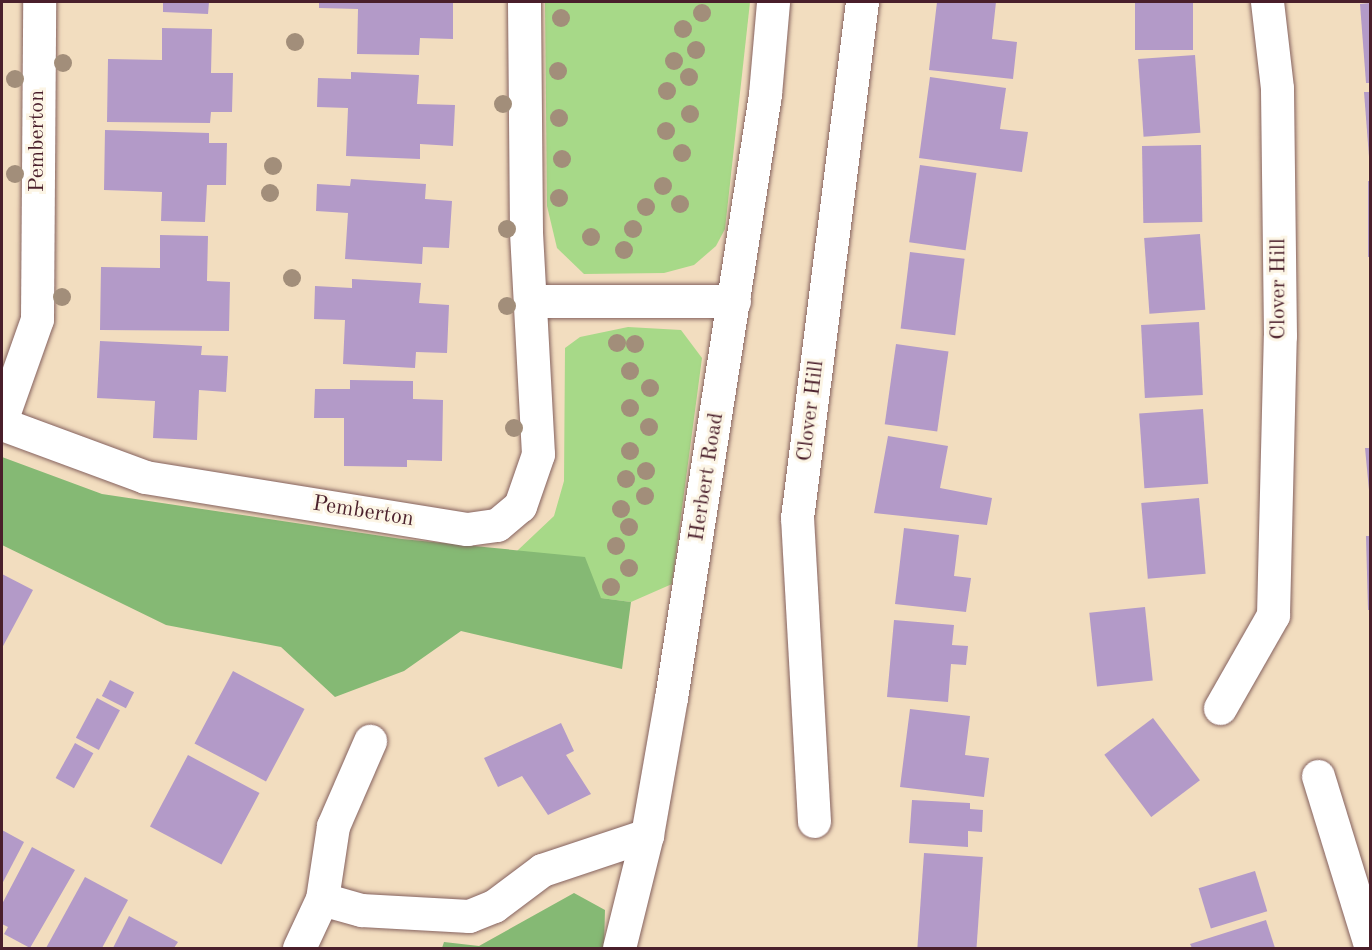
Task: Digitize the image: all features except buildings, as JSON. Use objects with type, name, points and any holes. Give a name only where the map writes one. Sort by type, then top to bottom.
[{"type":"street","name":"Pemberton","points":[[2,418],[38,319],[39,2]]},
{"type":"street","name":"Pemberton","points":[[2,424],[146,477],[466,529],[497,525],[520,506],[537,454],[533,301],[526,232],[524,2]]},
{"type":"street","name":"Herbert Road","points":[[619,948],[647,835],[734,301],[765,94],[773,2]]},
{"type":"street","name":"Clover Hill","points":[[814,822],[797,518],[862,2]]},
{"type":"street","name":"Clover Hill","points":[[1220,708],[1273,615],[1280,336],[1277,88],[1267,2]]},
{"type":"street","points":[[533,301],[734,301]]},
{"type":"street","points":[[299,948],[322,899],[333,826],[370,741]]},
{"type":"street","points":[[1318,776],[1371,945]]},
{"type":"street","points":[[322,899],[361,910],[469,916],[494,906],[542,870],[647,835]]},
{"type":"green space","points":[[545,2],[750,2],[725,229],[716,246],[694,265],[664,273],[584,274],[557,248],[547,206]]},
{"type":"green space","points":[[628,327],[681,330],[702,358],[672,584],[631,602],[601,598],[517,551],[554,516],[564,481],[565,348],[580,337]]},
{"type":"green space","points":[[2,457],[102,494],[402,539],[585,557],[601,598],[631,602],[622,669],[461,631],[404,671],[335,697],[281,647],[166,625],[2,545]]},
{"type":"green space","points":[[574,893],[605,910],[604,948],[442,948],[444,942],[479,946]]}]
